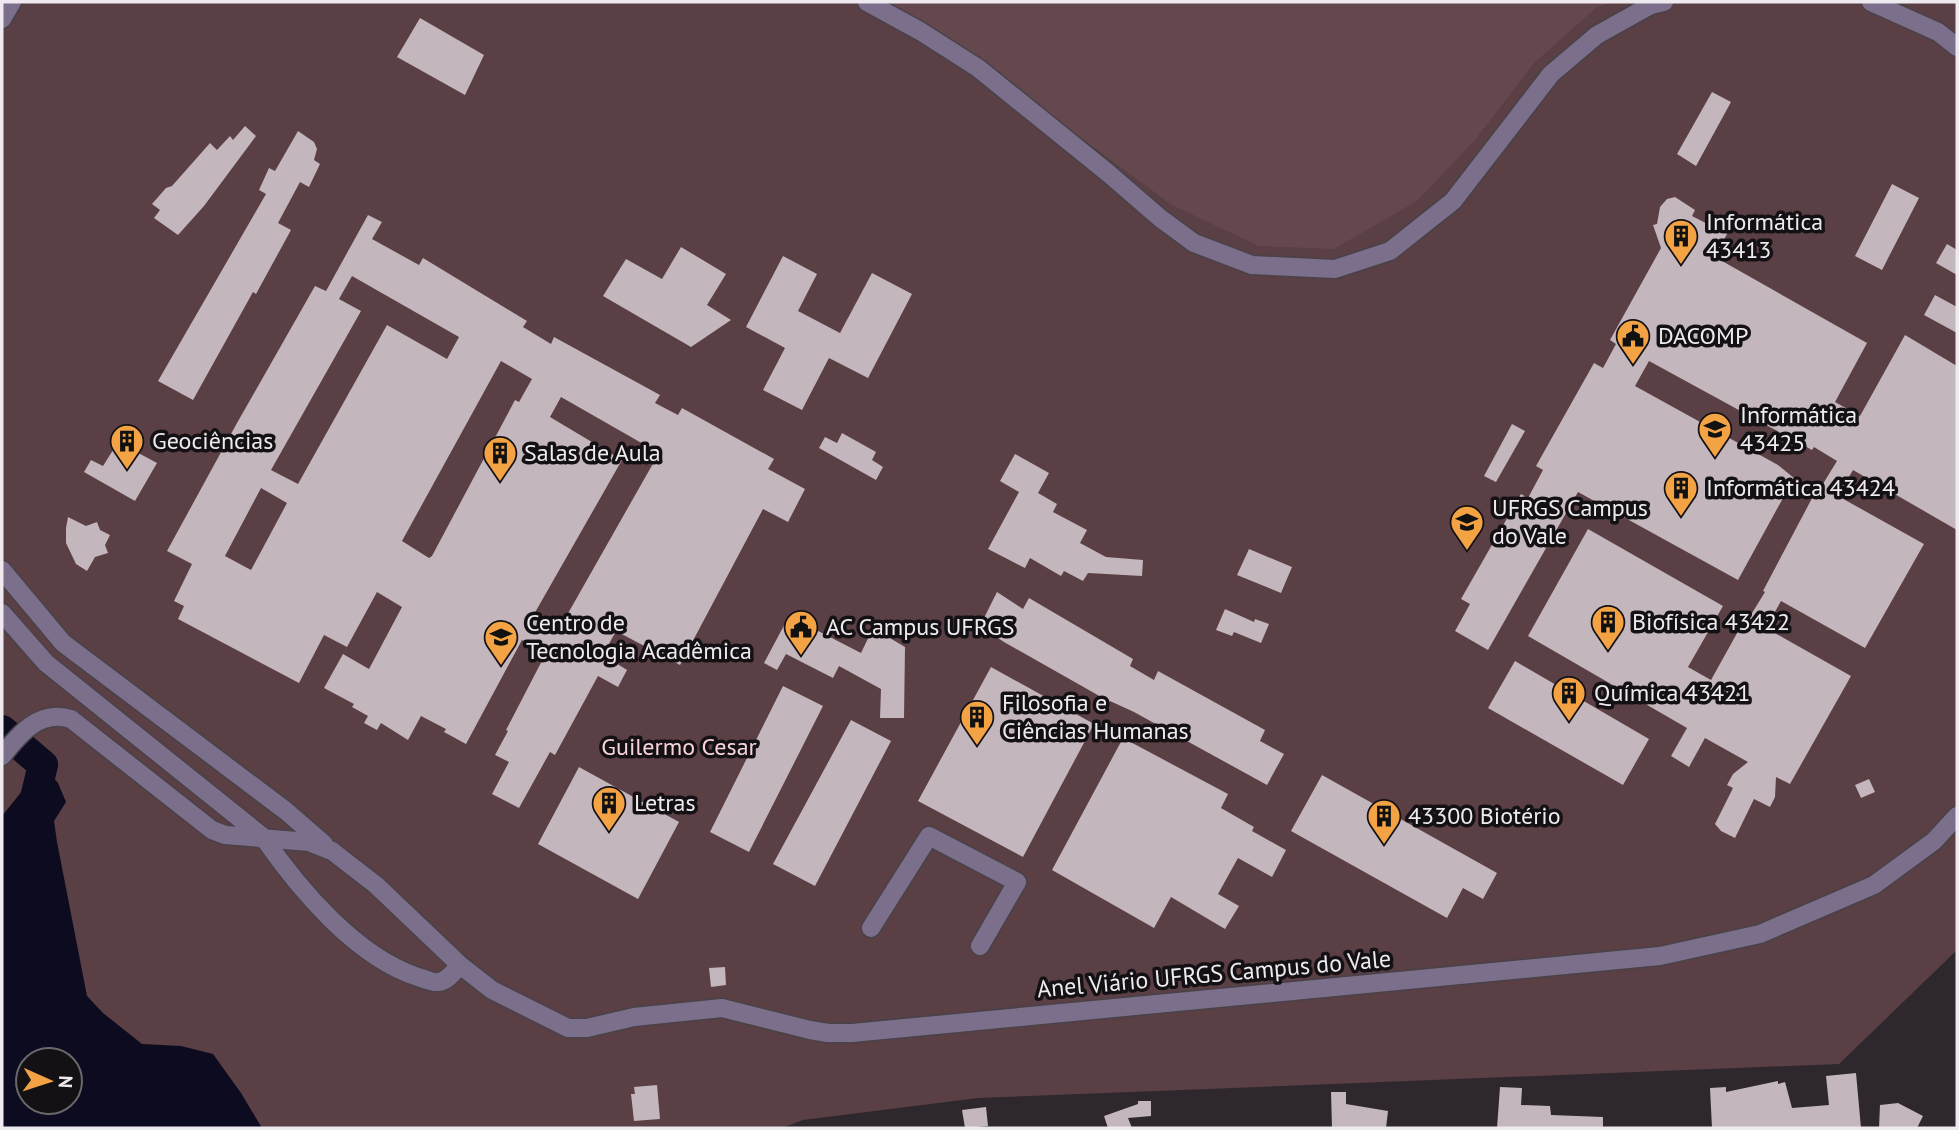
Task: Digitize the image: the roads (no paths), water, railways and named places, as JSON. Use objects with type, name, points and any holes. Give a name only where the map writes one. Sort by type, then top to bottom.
[{"type":"street","points":[[2,19],[12,2]]},
{"type":"street","points":[[867,2],[920,31],[978,68],[1194,243],[1251,265],[1335,269],[1390,251],[1453,201],[1550,74],[1597,35],[1651,5],[1664,2]]},
{"type":"street","points":[[1871,2],[1938,32],[1957,47]]},
{"type":"street","points":[[2,570],[63,643],[286,811],[332,850]]},
{"type":"street","points":[[2,613],[46,663],[263,837],[284,867],[338,928],[400,971],[438,982],[448,978],[460,965]]},
{"type":"street","name":"Anel Viário UFRGS Campus do Vale","points":[[4,753],[20,732],[39,721],[54,716],[71,719],[212,830],[225,835],[309,842],[332,850],[376,885],[460,965],[492,990],[568,1028],[587,1028],[634,1017],[722,1008],[828,1033],[852,1033],[1660,956],[1760,934],[1874,885],[1934,841],[1957,816]]},
{"type":"street","points":[[871,928],[929,836],[1017,882],[980,946]]},
{"type":"water","points":[[43,765],[58,783],[66,802],[54,821],[87,996],[103,1013],[142,1044],[181,1046],[213,1054],[262,1128],[2,1128],[2,816]]},
{"type":"waterway","points":[[2,730],[43,765],[34,802]]},
{"type":"place","name":"Informática 43413","points":[[1681,266]]},
{"type":"place","name":"DACOMP","points":[[1633,366]]},
{"type":"place","name":"Informática 43425","points":[[1715,459]]},
{"type":"place","name":"Geociências","points":[[127,471]]},
{"type":"place","name":"Salas de Aula","points":[[500,483]]},
{"type":"place","name":"Informática 43424","points":[[1681,518]]},
{"type":"place","name":"UFRGS Campus do Vale","points":[[1467,552]]},
{"type":"place","name":"Biofísica 43422","points":[[1608,652]]},
{"type":"place","name":"AC Campus UFRGS","points":[[801,657]]},
{"type":"place","name":"Centro de Tecnologia Acadêmica","points":[[501,667]]},
{"type":"place","name":"Química 43421","points":[[1569,723]]},
{"type":"place","name":"Filosofia e Ciências Humanas","points":[[977,747]]},
{"type":"place","name":"Letras","points":[[609,833]]},
{"type":"place","name":"43300 Biotério","points":[[1384,846]]},
{"type":"park label","name":"Guilermo Cesar","points":[[679,747]]}]
